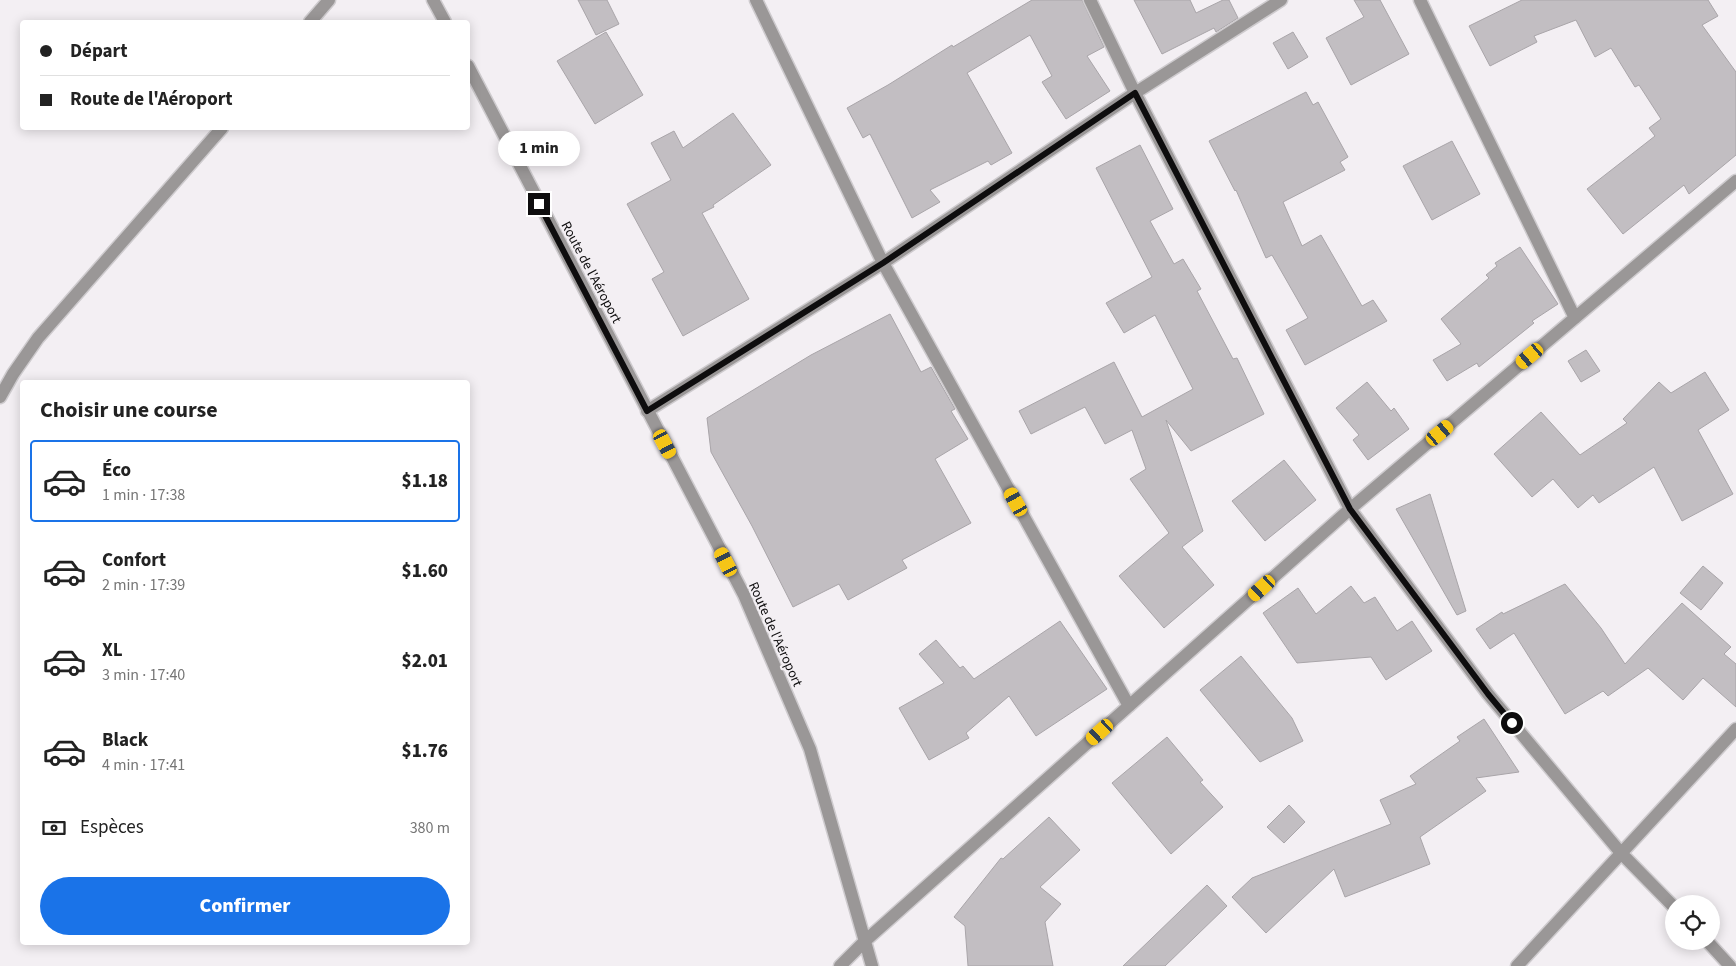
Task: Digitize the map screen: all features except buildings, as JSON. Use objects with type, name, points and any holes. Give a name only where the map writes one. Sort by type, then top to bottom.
[{"type":"street","points":[[312,20],[329,0]]},
{"type":"street","points":[[433,0],[444,20]]},
{"type":"street","points":[[756,0],[883,263],[1129,706]]},
{"type":"street","points":[[1090,0],[1135,93],[1350,509],[1488,694],[1621,853],[1665,898]]},
{"type":"street","points":[[647,411],[883,263],[1135,93],[1281,0]]},
{"type":"street","points":[[1420,0],[1575,318]]},
{"type":"street","name":"Route de l'Aéroport","points":[[470,70],[744,595],[810,749],[872,966]]},
{"type":"street","points":[[0,397],[38,338],[220,130]]},
{"type":"street","points":[[840,966],[865,941],[1350,509],[1736,181]]},
{"type":"street","points":[[1517,966],[1736,729]]},
{"type":"street","points":[[1715,950],[1730,966]]},
{"type":"route","points":[[539,204],[647,411],[883,263],[1135,93],[1350,509],[1488,694],[1512,723]]}]
